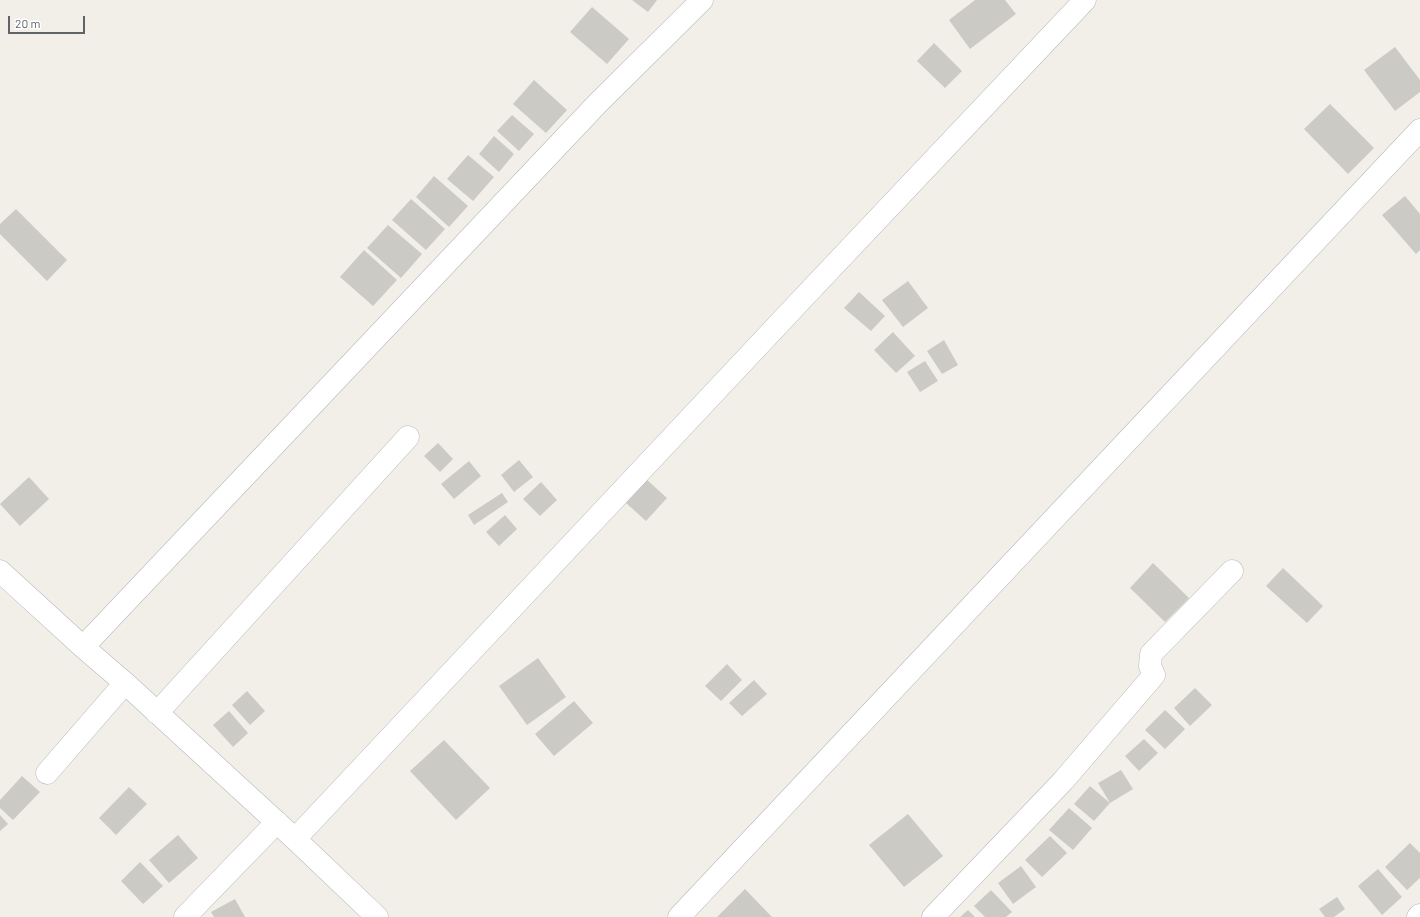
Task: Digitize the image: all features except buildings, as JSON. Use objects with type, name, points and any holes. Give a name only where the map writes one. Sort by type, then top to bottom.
[{"type":"street","points":[[83,647],[598,103],[702,0]]},
{"type":"street","points":[[295,839],[1085,0]]},
{"type":"street","points":[[679,917],[1420,130]]},
{"type":"street","points":[[157,713],[408,437]]},
{"type":"street","points":[[0,571],[277,822],[377,917]]},
{"type":"street","points":[[932,917],[1063,781],[1154,675],[1150,666],[1151,654],[1232,571]]},
{"type":"street","points":[[47,773],[125,683]]},
{"type":"street","points":[[185,917],[277,822]]}]
